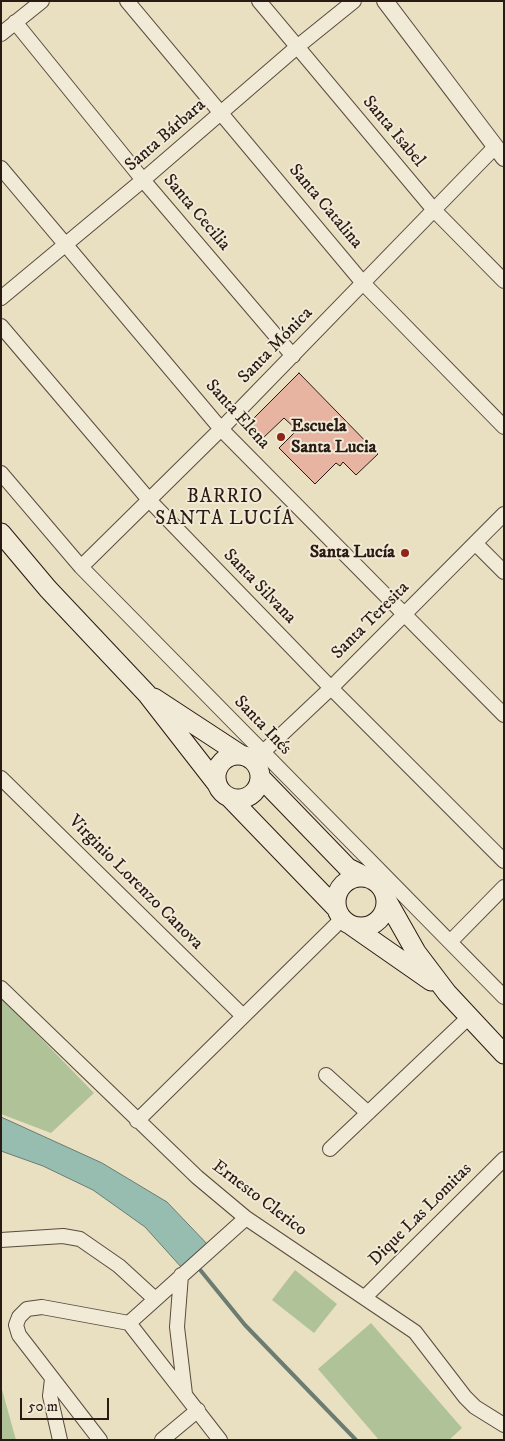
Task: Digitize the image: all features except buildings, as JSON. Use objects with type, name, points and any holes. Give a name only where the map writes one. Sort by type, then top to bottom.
[{"type":"main road","points":[[1,533],[48,589],[146,694],[224,795],[238,800],[251,796],[259,784],[255,763]]},
{"type":"main road","points":[[146,694],[255,763],[348,868],[380,883],[416,952],[447,993],[504,1054]]},
{"type":"main road","points":[[217,784],[217,769],[226,758],[255,763]]},
{"type":"main road","points":[[230,798],[344,918],[447,993]]},
{"type":"main road","points":[[344,918],[338,894],[347,882],[354,878],[380,883]]},
{"type":"main road","points":[[344,918],[369,926],[376,922],[385,908],[380,883]]},
{"type":"street","points":[[1,34],[42,1]]},
{"type":"street","name":"Santa Catalina","points":[[127,1],[222,112],[363,283],[504,427]]},
{"type":"street","name":"Santa Isabel","points":[[259,1],[434,210],[504,281]]},
{"type":"street","name":"Santa Bárbara","points":[[1,298],[354,1]]},
{"type":"street","points":[[385,1],[499,153]]},
{"type":"street","name":"Santa Cecilia","points":[[15,22],[143,180],[293,356]]},
{"type":"street","name":"Santa Mónica","points":[[81,566],[150,501],[434,210],[499,153]]},
{"type":"street","name":"Santa Elena","points":[[1,168],[221,429],[504,715]]},
{"type":"street","name":"Santa Silvana","points":[[1,326],[150,501],[330,688],[504,861]]},
{"type":"street","name":"Santa Inés","points":[[1,473],[255,763]]},
{"type":"street","name":"Santa Teresita","points":[[255,763],[504,514]]},
{"type":"street","points":[[475,543],[504,572]]},
{"type":"street","name":"Virginio Lorenzo Canova","points":[[1,778],[242,1016]]},
{"type":"street","points":[[380,883],[450,942],[504,997]]},
{"type":"street","points":[[450,942],[504,887]]},
{"type":"street","points":[[137,1121],[344,918]]},
{"type":"street","name":"Ernesto Clerico","points":[[1,988],[197,1177],[246,1218],[415,1332],[475,1408],[504,1425]]},
{"type":"street","points":[[330,1149],[469,1017]]},
{"type":"street","points":[[326,1075],[368,1113]]},
{"type":"street","name":"Dique Las Lomitas","points":[[365,1297],[504,1159]]},
{"type":"street","points":[[129,1323],[246,1218]]},
{"type":"street","points":[[1,1240],[63,1236],[80,1238],[119,1266],[155,1299]]},
{"type":"street","points":[[184,1272],[177,1308],[177,1327],[186,1396]]},
{"type":"street","points":[[100,1440],[19,1335],[16,1325],[18,1317],[28,1309],[42,1307],[129,1323],[220,1440]]},
{"type":"street","points":[[52,1378],[50,1396],[60,1440]]},
{"type":"street","points":[[162,1440],[198,1410]]},
{"type":"green space","points":[[1,997],[94,1093],[51,1133],[1,1114]]},
{"type":"green space","points":[[295,1270],[337,1304],[314,1333],[272,1300]]},
{"type":"green space","points":[[371,1323],[462,1428],[449,1440],[379,1440],[318,1369]]},
{"type":"green space","points":[[1,1386],[16,1440],[1,1440]]},
{"type":"water","points":[[1,1117],[102,1163],[167,1202],[209,1246],[182,1268],[145,1227],[93,1190],[43,1166],[1,1151]]},
{"type":"waterway","points":[[197,1266],[245,1325],[356,1440]]},
{"type":"place","name":"Escuela Santa Lucia","points":[[281,437]]},
{"type":"place","name":"Santa Lucía","points":[[405,553]]},
{"type":"district","name":"BARRIO SANTA LUCÍA","points":[[225,509]]}]
